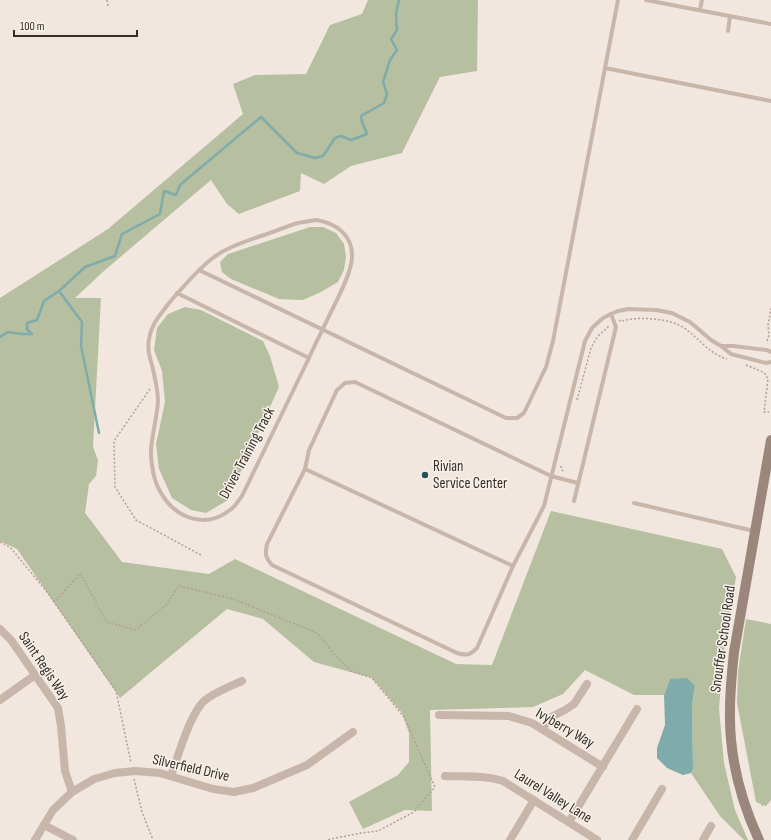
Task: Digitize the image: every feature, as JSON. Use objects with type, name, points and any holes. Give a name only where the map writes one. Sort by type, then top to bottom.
[{"type":"main road","name":"Snouffer School Road","points":[[758,840],[747,813],[737,774],[732,743],[730,710],[734,652],[771,440]]},
{"type":"street","name":"Saint Regis Way","points":[[0,629],[12,640],[58,708],[62,726],[65,771],[72,792]]},
{"type":"street","points":[[0,700],[35,675]]},
{"type":"street","points":[[170,776],[191,721],[198,707],[207,698],[242,681]]},
{"type":"street","points":[[542,729],[551,717],[574,704],[587,684]]},
{"type":"street","points":[[569,822],[637,710]]},
{"type":"street","name":"Ivyberry Way","points":[[439,715],[509,716],[532,723],[603,767]]},
{"type":"street","name":"Silverfield Drive","points":[[35,840],[53,810],[72,792],[94,779],[115,772],[133,771],[160,773],[213,789],[234,792],[253,788],[307,765],[353,732]]},
{"type":"street","name":"Laurel Valley Lane","points":[[445,776],[494,778],[503,781],[569,822],[584,837],[597,840]]},
{"type":"street","points":[[632,840],[662,789]]},
{"type":"street","points":[[510,840],[534,800]]},
{"type":"street","points":[[44,825],[74,840]]},
{"type":"street","points":[[703,840],[711,826]]},
{"type":"lane","points":[[199,270],[506,418],[517,418],[524,413],[546,367],[553,341],[618,0]]},
{"type":"lane","points":[[646,0],[771,24]]},
{"type":"lane","points":[[700,10],[702,0]]},
{"type":"lane","points":[[728,31],[730,16]]},
{"type":"lane","points":[[605,68],[771,101]]},
{"type":"lane","name":"Driver Training Track","points":[[316,220],[326,222],[337,228],[346,236],[351,246],[352,258],[350,272],[323,330],[242,496],[232,510],[209,520],[199,520],[187,517],[178,512],[161,494],[151,463],[151,447],[158,412],[158,396],[156,381],[148,351],[151,329],[156,319],[177,293],[199,270],[213,258],[230,247],[298,224],[316,220]]},
{"type":"lane","points":[[177,293],[309,358]]},
{"type":"lane","points":[[578,483],[551,476],[355,382],[345,383],[337,390],[309,450],[305,469],[266,544],[267,559],[272,565],[457,653],[464,655],[472,654],[477,648],[513,566],[544,506],[551,476],[585,341],[592,328],[603,318],[618,311],[656,310],[672,314],[690,322],[731,354],[766,363],[771,362]]},
{"type":"lane","points":[[574,501],[616,327],[611,314]]},
{"type":"lane","points":[[721,346],[734,346],[767,350],[771,352]]},
{"type":"lane","points":[[305,469],[513,566]]},
{"type":"lane","points":[[634,503],[755,531]]},
{"type":"path","points":[[107,0],[108,6]]},
{"type":"path","points":[[767,341],[770,338],[768,325],[771,308]]},
{"type":"path","points":[[577,401],[591,348],[602,332],[614,322],[621,320],[664,320],[671,322],[686,328],[710,350],[717,355],[730,360]]},
{"type":"path","points":[[741,363],[763,372],[768,379],[764,412],[769,412]]},
{"type":"path","points":[[156,381],[114,441],[115,487],[136,520],[201,555]]},
{"type":"path","points":[[561,465],[562,471],[567,475]]},
{"type":"path","points":[[0,542],[10,547],[53,601],[116,691],[142,812],[153,840]]},
{"type":"path","points":[[53,601],[56,601],[80,573],[107,622],[136,630],[166,606],[178,586],[233,599],[317,633],[334,654],[351,671],[372,678],[404,717],[435,787],[414,812],[378,831],[326,840]]},
{"type":"green space","points":[[368,0],[478,0],[477,71],[440,77],[402,153],[351,166],[324,184],[301,173],[300,191],[239,214],[227,204],[211,180],[105,270],[75,298],[101,298],[93,447],[98,460],[96,476],[89,484],[85,513],[122,562],[209,574],[235,559],[456,664],[492,665],[551,511],[722,549],[736,577],[723,657],[719,709],[724,763],[735,810],[748,840],[744,840],[720,816],[691,773],[693,769],[692,704],[695,686],[670,679],[664,695],[634,695],[585,670],[563,694],[533,707],[430,710],[432,811],[405,810],[363,829],[349,802],[398,775],[409,762],[409,733],[402,713],[372,678],[314,662],[263,619],[227,609],[120,698],[17,549],[0,541],[0,298],[108,229],[243,114],[233,84],[255,75],[306,74],[330,25],[362,14]]},
{"type":"green space","points":[[310,227],[323,227],[336,233],[344,244],[346,257],[344,270],[338,282],[321,292],[303,300],[279,299],[231,279],[222,272],[220,262],[228,254]]},
{"type":"green space","points":[[185,307],[201,310],[263,341],[270,356],[279,387],[228,500],[206,513],[191,510],[172,498],[159,469],[156,444],[165,402],[162,371],[154,350],[157,328],[168,314]]},
{"type":"green space","points":[[746,619],[771,624],[771,800],[766,806],[763,805],[762,807],[761,804],[756,802],[737,703],[738,672]]},
{"type":"water","points":[[687,678],[695,686],[692,704],[693,769],[691,773],[683,775],[667,768],[657,758],[657,748],[665,725],[664,695],[670,679]]},
{"type":"waterway","points":[[0,337],[8,332],[32,334],[27,329],[27,323],[37,320],[44,301],[59,291],[85,267],[115,256],[122,234],[160,214],[164,191],[176,195],[180,185],[261,117],[297,153],[315,158],[323,156],[335,138],[341,136],[351,140],[367,134],[361,116],[384,103],[387,94],[383,82],[390,60],[397,50],[391,39],[397,30],[396,13],[399,0]]},
{"type":"waterway","points":[[59,291],[82,322],[81,346],[99,433]]},
{"type":"place","name":"Rivian Service Center","points":[[425,475]]}]
